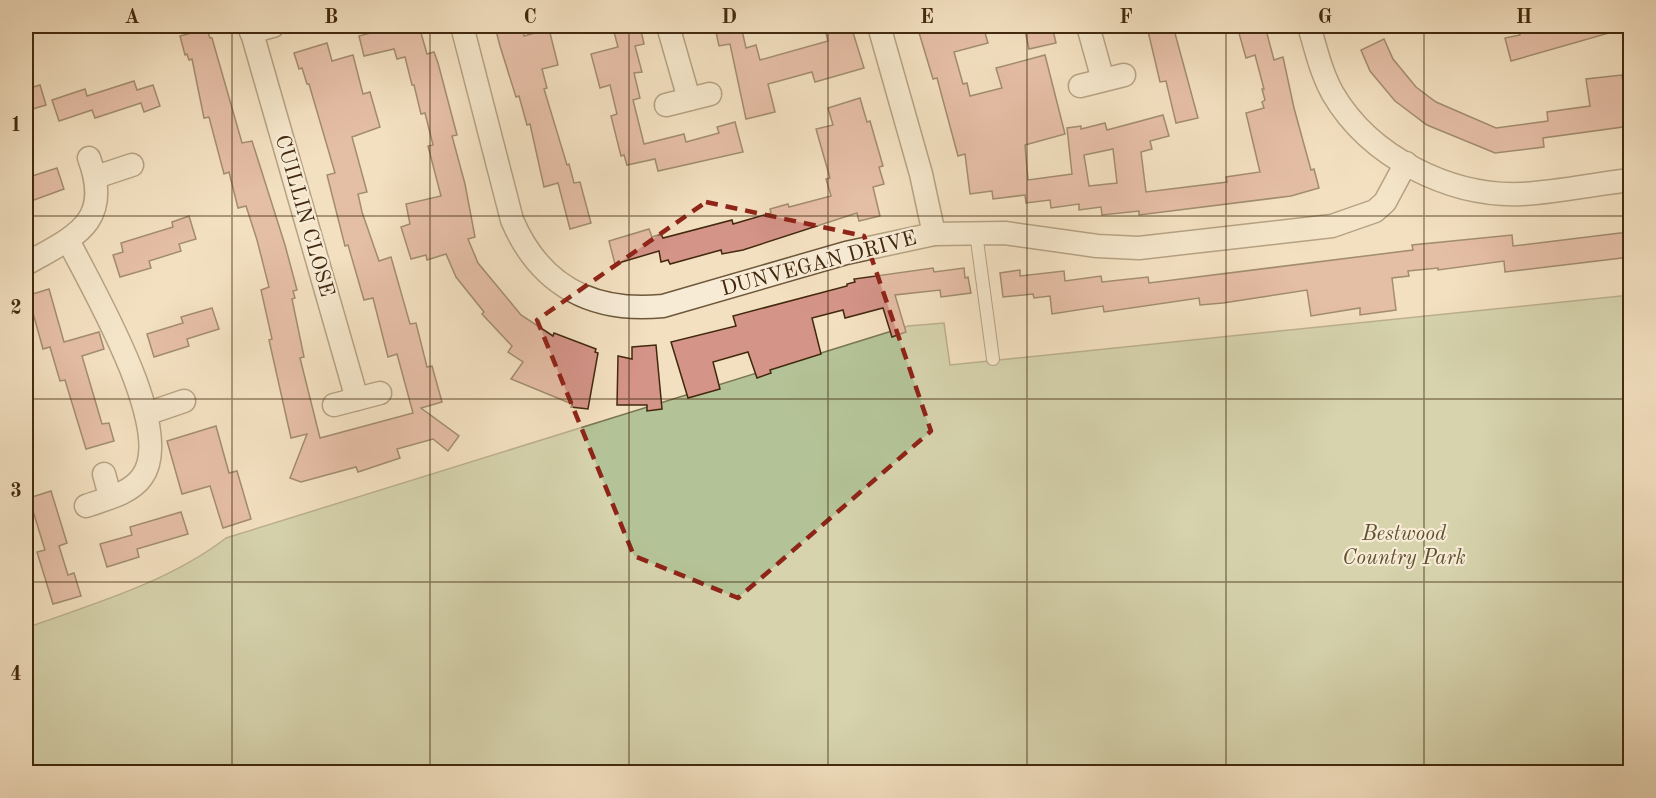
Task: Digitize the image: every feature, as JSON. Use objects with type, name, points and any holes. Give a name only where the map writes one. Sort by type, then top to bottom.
[{"type":"street","points":[[250,29],[273,26]]},
{"type":"street","name":"DUNVEGAN DRIVE","points":[[462,26],[512,220],[519,238],[540,267],[572,292],[612,305],[645,308],[663,306],[846,253],[934,234],[1029,235],[1097,246],[1139,248],[1332,226],[1375,211],[1385,202],[1406,163]]},
{"type":"street","points":[[666,105],[700,97],[668,26]]},
{"type":"street","points":[[879,26],[921,174],[934,234]]},
{"type":"street","points":[[1080,86],[1114,78],[1088,26]]},
{"type":"street","points":[[1309,26],[1320,64],[1333,93],[1348,116],[1385,150],[1443,181],[1490,193],[1522,194],[1630,180]]},
{"type":"street","name":"CUILLIN CLOSE","points":[[250,29],[357,399]]},
{"type":"street","points":[[26,264],[68,240],[81,229],[92,214],[98,192],[92,167],[132,165]]},
{"type":"street","points":[[68,240],[128,360],[146,414],[152,441],[148,465],[142,477],[129,489],[86,506]]},
{"type":"street","points":[[334,405],[381,393]]},
{"type":"street","points":[[146,414],[184,401]]},
{"type":"street","points":[[104,474],[110,496]]},
{"type":"lane","points":[[976,233],[993,359]]},
{"type":"highlighted area","points":[[706,202],[864,236],[931,431],[738,598],[634,556],[537,320]]},
{"type":"green space","name":"Bestwood Country Park","points":[[1630,295],[1630,772],[26,772],[26,628],[104,601],[155,579],[204,554],[226,538],[908,326],[944,323],[950,365]]},
{"type":"building","points":[[397,26],[419,26],[427,54],[434,52],[438,63],[457,135],[452,136],[465,184],[475,237],[468,239],[478,263],[521,315],[553,336],[554,333],[596,349],[595,352],[598,353],[588,409],[571,407],[572,404],[511,379],[523,362],[508,352],[512,346],[482,314],[484,312],[456,277],[446,254],[427,260],[426,255],[411,259],[401,227],[410,224],[406,204],[441,196],[428,146],[433,145],[425,113],[421,114],[405,57],[397,59],[394,49],[364,56],[359,36]]},
{"type":"building","points":[[521,26],[524,36],[549,29],[558,65],[542,69],[547,88],[544,89],[567,165],[569,164],[574,183],[580,182],[591,223],[570,229],[558,183],[544,187],[530,124],[527,125],[519,96],[516,97],[495,27]]},
{"type":"building","points":[[640,26],[644,44],[635,46],[642,72],[634,73],[640,98],[633,100],[644,144],[684,134],[686,142],[719,133],[717,127],[735,122],[743,152],[658,171],[655,159],[627,165],[624,155],[621,156],[611,116],[617,114],[610,85],[600,88],[591,54],[618,47],[614,32]]},
{"type":"building","points":[[741,26],[746,48],[756,45],[760,60],[828,41],[824,26],[851,26],[864,68],[815,82],[812,72],[768,84],[775,112],[746,119],[730,44],[719,46],[715,28]]},
{"type":"building","points":[[917,26],[983,26],[988,43],[954,52],[963,84],[967,83],[970,96],[1002,88],[996,68],[1045,55],[1065,134],[1025,145],[1028,180],[1072,174],[1067,128],[1081,126],[1081,129],[1105,123],[1107,130],[1163,115],[1169,136],[1150,141],[1152,149],[1141,152],[1146,192],[1227,182],[1226,177],[1260,172],[1246,113],[1264,108],[1262,102],[1265,100],[1262,89],[1264,89],[1255,55],[1246,58],[1237,26],[1265,26],[1274,60],[1283,57],[1311,170],[1314,169],[1319,188],[1291,196],[1139,215],[1139,211],[1102,215],[1101,207],[1079,210],[1079,204],[1051,208],[1050,200],[1026,203],[1025,195],[993,199],[992,191],[970,194],[965,154],[958,156],[937,78],[933,79]],"holes":[[[1113,149],[1117,183],[1089,186],[1084,155]]]},
{"type":"building","points":[[1024,26],[1052,26],[1056,43],[1029,49]]},
{"type":"building","points":[[1173,26],[1198,118],[1176,123],[1166,81],[1160,82],[1148,31]]},
{"type":"building","points":[[1517,26],[1616,26],[1616,31],[1511,61],[1505,38],[1520,35]]},
{"type":"building","points":[[207,29],[212,38],[242,143],[252,141],[285,245],[297,290],[293,291],[295,298],[292,299],[304,357],[300,358],[320,438],[413,413],[397,354],[388,357],[373,298],[364,300],[348,245],[345,246],[327,175],[335,173],[309,84],[307,84],[302,68],[299,69],[294,53],[327,43],[332,61],[353,55],[363,94],[370,92],[380,127],[352,137],[367,192],[358,194],[362,212],[379,261],[391,257],[410,324],[416,323],[427,367],[432,366],[442,402],[421,408],[459,436],[448,451],[433,439],[397,449],[400,458],[358,472],[356,467],[301,482],[290,478],[307,434],[291,438],[269,340],[272,339],[261,290],[269,287],[257,240],[246,206],[238,208],[229,172],[224,174],[209,117],[204,118],[192,59],[189,60],[187,54],[185,55],[180,36]]},
{"type":"building","points":[[1384,39],[1393,59],[1416,87],[1436,102],[1496,128],[1548,121],[1547,112],[1590,106],[1586,79],[1622,75],[1626,103],[1630,102],[1630,126],[1543,138],[1544,147],[1495,153],[1427,125],[1395,101],[1370,71],[1361,50]]},
{"type":"building","points":[[134,81],[137,90],[153,85],[160,106],[144,112],[141,103],[95,118],[92,110],[59,121],[52,100],[85,89],[87,96]]},
{"type":"building","points":[[40,85],[46,105],[26,111],[26,89]]},
{"type":"building","points":[[860,98],[867,122],[870,121],[883,166],[879,167],[884,184],[873,187],[880,216],[859,221],[857,213],[743,250],[722,254],[721,250],[670,264],[668,260],[661,262],[659,251],[615,264],[609,241],[649,229],[652,237],[661,234],[663,238],[732,220],[733,224],[771,213],[770,209],[788,204],[789,207],[831,196],[826,179],[830,178],[816,129],[833,125],[828,108]]},
{"type":"building","points":[[57,168],[64,189],[26,203],[26,178]]},
{"type":"building","points":[[189,216],[196,239],[179,244],[181,251],[149,261],[151,268],[120,277],[113,255],[123,252],[121,243],[173,227],[172,222]]},
{"type":"building","points":[[1630,233],[1630,257],[1505,272],[1504,261],[1438,270],[1438,268],[1408,271],[1409,276],[1392,278],[1396,310],[1360,315],[1360,308],[1311,316],[1307,290],[1223,303],[1200,305],[1199,298],[1104,312],[1103,306],[1052,314],[1050,296],[1034,298],[1033,294],[1003,297],[1000,273],[1020,270],[1020,276],[1064,271],[1065,281],[1101,276],[1102,282],[1148,277],[1149,283],[1413,250],[1412,245],[1512,235],[1513,246]]},
{"type":"building","points":[[933,268],[934,272],[964,268],[971,293],[941,297],[940,290],[895,295],[906,332],[892,337],[883,308],[845,318],[843,310],[812,318],[821,354],[770,370],[771,373],[757,378],[748,352],[713,362],[720,389],[688,398],[671,342],[736,326],[733,316],[847,286],[855,282],[854,279]]},
{"type":"building","points":[[49,289],[64,342],[99,332],[104,349],[82,356],[102,424],[109,423],[114,441],[86,449],[65,380],[60,381],[50,347],[43,349],[33,313],[26,315],[26,296]]},
{"type":"building","points":[[212,308],[219,329],[187,339],[189,346],[154,357],[147,334],[183,323],[181,317]]},
{"type":"building","points":[[656,345],[662,409],[647,411],[647,405],[617,405],[618,356],[632,359],[632,347]]},
{"type":"building","points":[[216,426],[229,473],[237,471],[251,519],[223,528],[210,486],[182,494],[167,441]]},
{"type":"building","points":[[51,491],[67,543],[59,546],[68,575],[74,573],[81,596],[53,604],[37,552],[45,550],[29,498]]},
{"type":"building","points":[[181,512],[188,534],[137,549],[139,557],[107,567],[100,544],[132,535],[130,527]]}]
